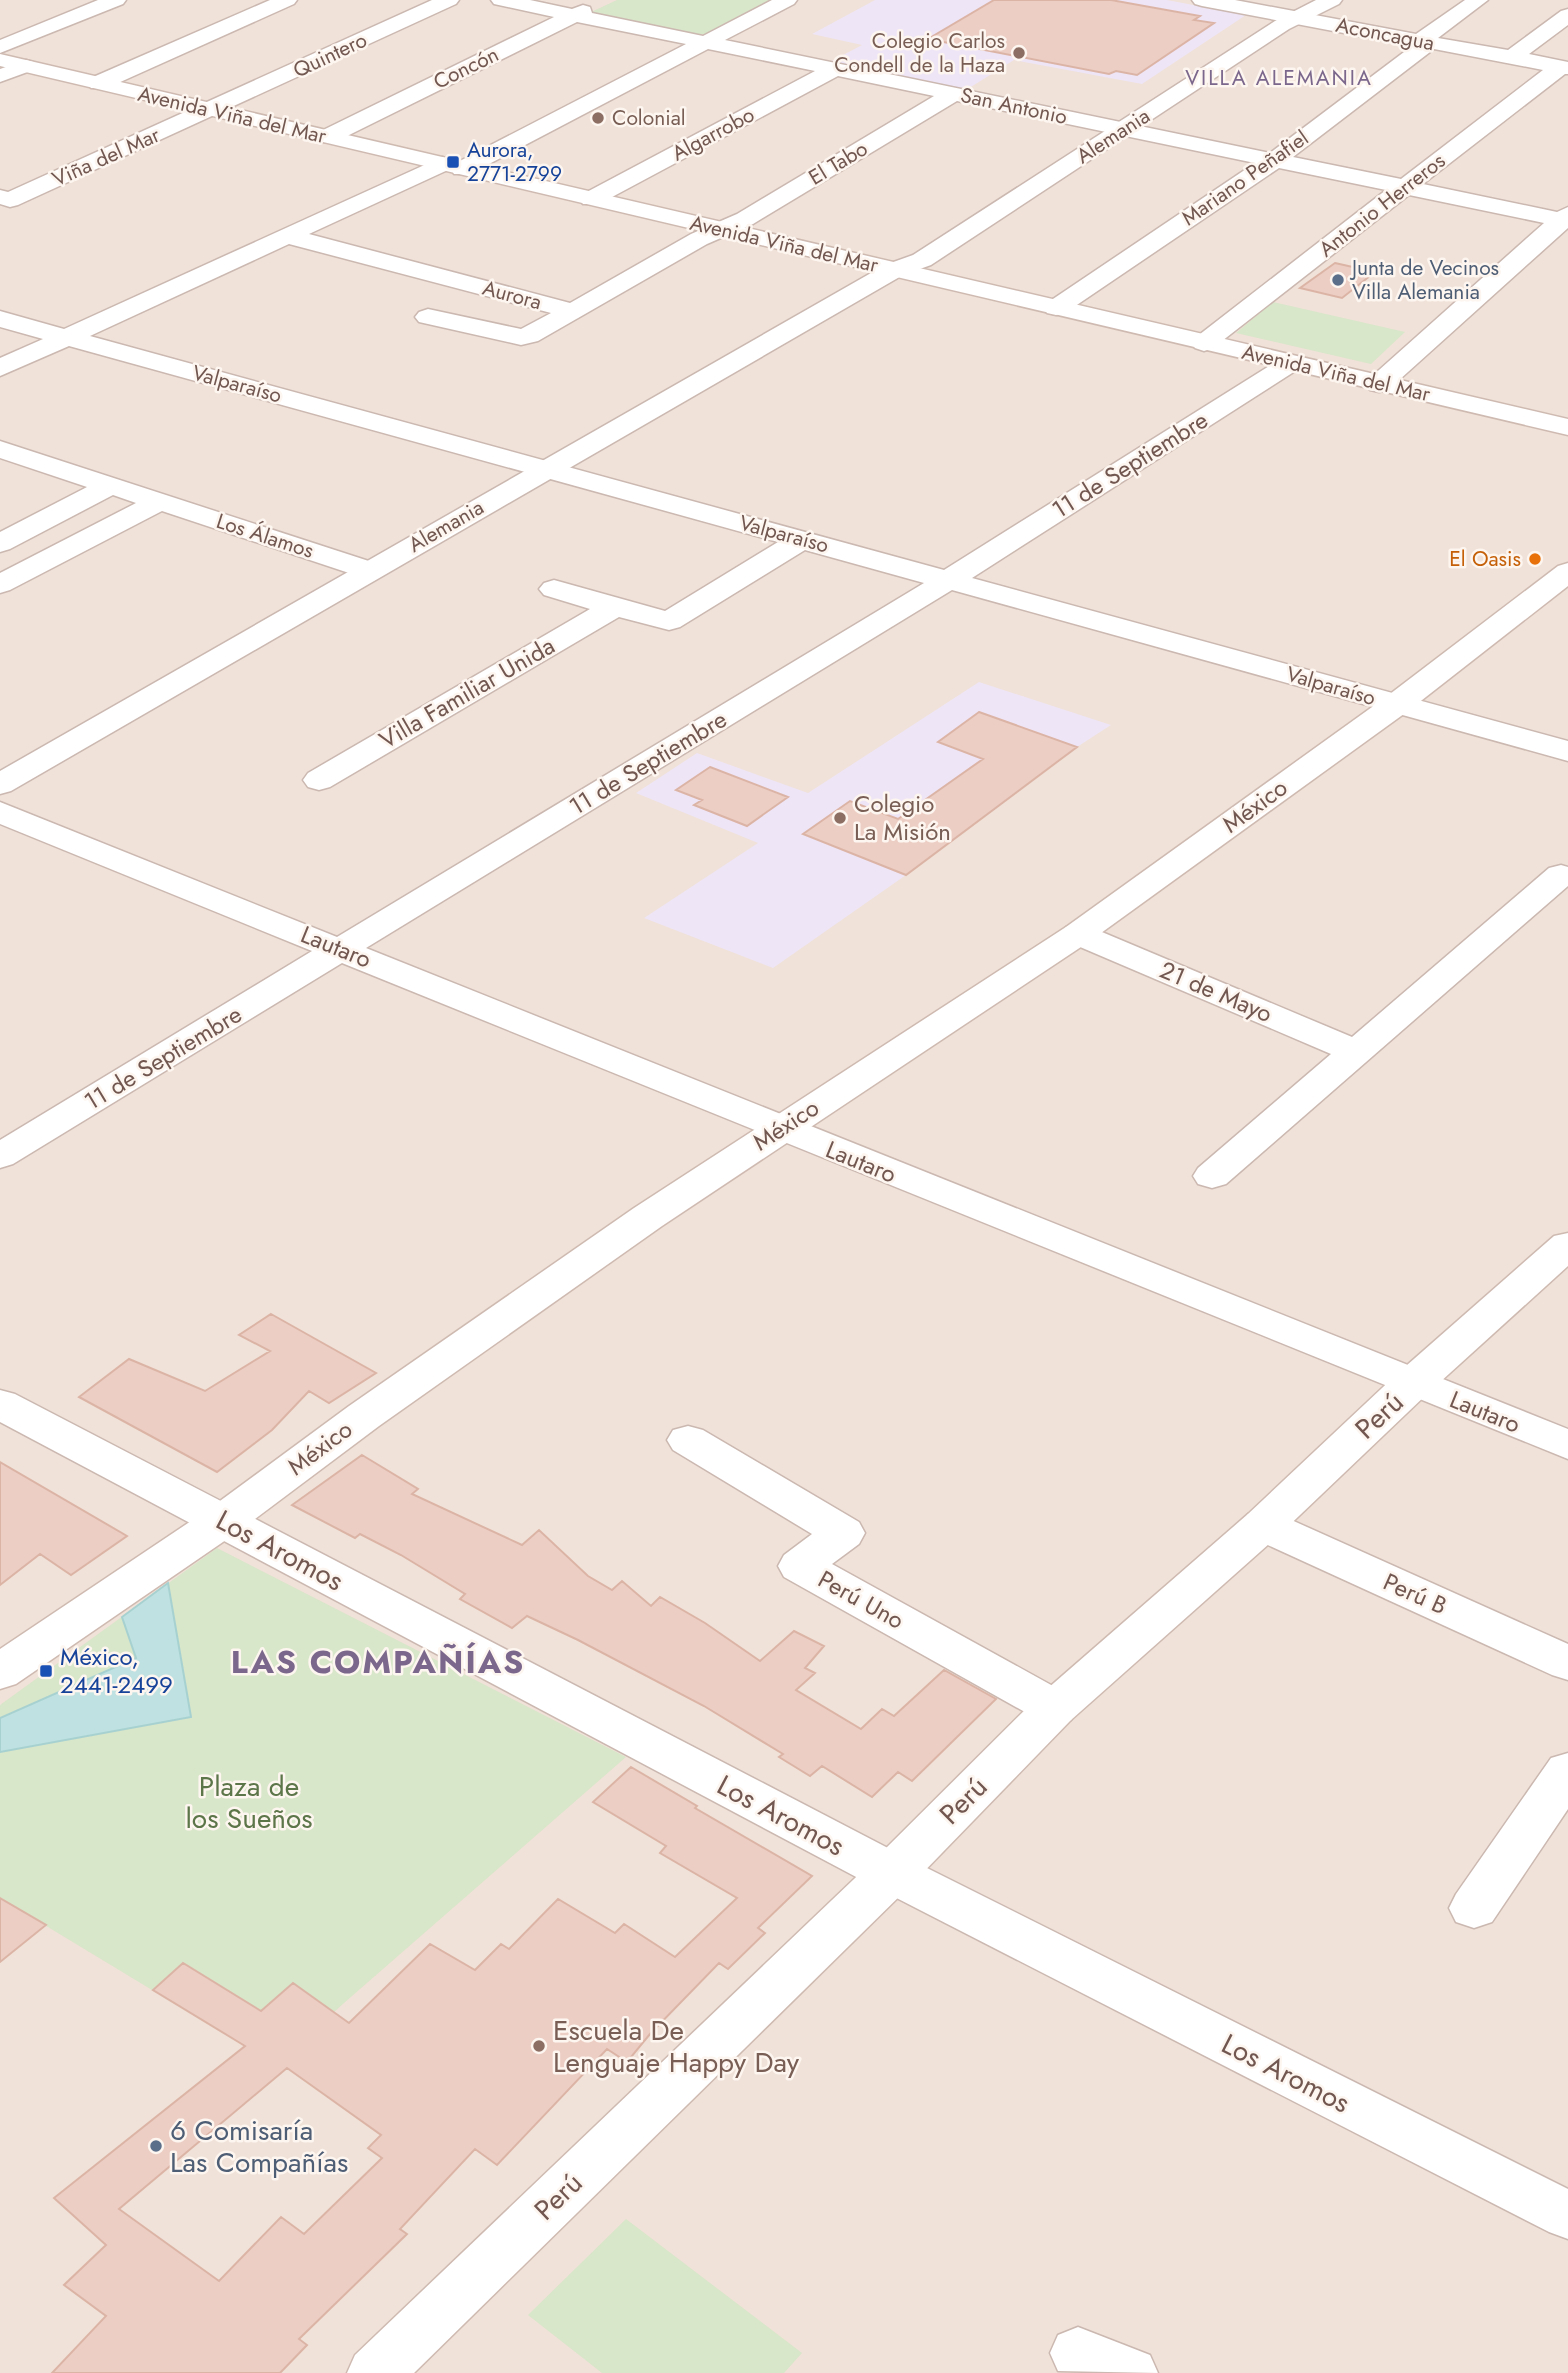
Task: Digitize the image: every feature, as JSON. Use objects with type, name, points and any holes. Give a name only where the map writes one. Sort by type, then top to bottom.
[{"type":"street","points":[[0,47],[116,0]]},
{"type":"street","points":[[99,83],[287,0]]},
{"type":"street","name":"Quintero","points":[[212,110],[449,0]]},
{"type":"street","name":"San Antonio","points":[[500,0],[1566,218]]},
{"type":"street","name":"Concón","points":[[327,137],[606,0]]},
{"type":"street","points":[[0,368],[288,236],[452,167],[787,0]]},
{"type":"street","points":[[1202,0],[1271,13]]},
{"type":"street","name":"Alemania","points":[[894,270],[912,250],[1271,13],[1332,0]]},
{"type":"street","name":"Mariano Peñafiel","points":[[1056,308],[1275,160],[1478,0]]},
{"type":"street","name":"Alemania","points":[[0,784],[894,270],[931,255],[1249,46],[1294,9]]},
{"type":"street","name":"Aconcagua","points":[[1294,9],[1425,42],[1564,67]]},
{"type":"street","points":[[1511,58],[1568,15]]},
{"type":"street","name":"Avenida Viña del Mar","points":[[0,60],[1291,363],[1565,423]]},
{"type":"street","points":[[0,76],[26,66]]},
{"type":"street","name":"Antonio Herreros","points":[[1204,342],[1564,67]]},
{"type":"street","name":"Algarrobo","points":[[591,199],[835,69]]},
{"type":"street","name":"El Tabo","points":[[721,230],[746,219],[953,94]]},
{"type":"street","name":"Viña del Mar","points":[[0,197],[10,200],[212,110]]},
{"type":"street","points":[[1379,383],[1566,218]]},
{"type":"street","name":"Aurora","points":[[288,236],[573,311],[699,239],[721,230]]},
{"type":"street","points":[[428,317],[529,337],[573,311]]},
{"type":"street","name":"Valparaíso","points":[[0,319],[1568,751]]},
{"type":"street","name":"11 de Septiembre","points":[[0,1156],[949,580],[1291,363]]},
{"type":"street","name":"Los Álamos","points":[[0,449],[369,570]]},
{"type":"street","points":[[0,543],[111,485]]},
{"type":"street","points":[[0,584],[161,501]]},
{"type":"street","points":[[554,589],[669,621],[803,539]]},
{"type":"street","name":"México","points":[[0,1672],[224,1520],[499,1319],[780,1129],[1078,934],[1397,704],[1568,572]]},
{"type":"street","name":"Villa Familiar Unida","points":[[319,780],[615,607]]},
{"type":"street","name":"Lautaro","points":[[0,812],[1568,1445]]},
{"type":"street","points":[[1212,1176],[1561,875]]},
{"type":"street","name":"21 de Mayo","points":[[1078,934],[1354,1051]]},
{"type":"street","name":"Perú","points":[[375,2373],[891,1873],[1055,1708],[1263,1525],[1413,1383],[1568,1245]]},
{"type":"street","name":"Los Aromos","points":[[0,1404],[891,1873],[1568,2216]]},
{"type":"street","name":"Perú Uno","points":[[688,1440],[844,1533],[800,1566],[1055,1708]]},
{"type":"street","name":"Perú B","points":[[1263,1525],[1568,1663]]},
{"type":"street","points":[[1474,1908],[1568,1770]]},
{"type":"street","points":[[1078,2353],[1130,2373]]},
{"type":"shaded area","points":[[0,0],[1568,0],[1568,2373],[0,2373]]},
{"type":"shaded area","name":"Colegio Carlos Condell de la Haza","points":[[875,0],[1167,0],[1246,15],[1142,84],[1014,60],[966,90],[828,63],[862,45],[812,34]]},
{"type":"shaded area","name":"Colegio La Misión","points":[[979,682],[1111,725],[1077,747],[906,875],[773,968],[644,918],[758,843],[636,793],[697,753],[808,793]]},
{"type":"green space","points":[[617,0],[770,0],[705,34],[692,35],[587,14]]},
{"type":"green space","points":[[1273,302],[1405,332],[1371,364],[1236,333]]},
{"type":"green space","name":"Plaza de los Sueños","points":[[217,1548],[626,1757],[276,2065],[0,1898],[0,1705]]},
{"type":"green space","points":[[626,2219],[802,2353],[784,2373],[602,2373],[528,2315]]},
{"type":"water","points":[[168,1583],[191,1717],[0,1752],[0,1718],[136,1658],[122,1617]]},
{"type":"building","points":[[994,0],[1111,0],[1200,16],[1194,20],[1214,23],[1137,75],[1116,71],[1109,74],[928,39]]},
{"type":"building","name":"Junta de Vecinos Villa Alemania","points":[[1335,263],[1375,272],[1342,298],[1300,288]]},
{"type":"building","points":[[979,712],[1077,747],[906,875],[803,834],[850,801],[898,819],[983,759],[938,742]]},
{"type":"building","points":[[710,767],[788,797],[747,826],[694,805],[702,800],[676,790]]},
{"type":"building","points":[[271,1314],[376,1373],[329,1403],[309,1391],[272,1430],[217,1472],[79,1397],[129,1359],[205,1391],[270,1351],[239,1335]]},
{"type":"building","points":[[362,1455],[418,1489],[412,1494],[522,1545],[539,1530],[588,1576],[612,1590],[622,1581],[651,1606],[660,1597],[705,1623],[760,1661],[794,1631],[824,1646],[805,1668],[815,1673],[796,1690],[861,1729],[882,1709],[894,1716],[944,1670],[996,1699],[912,1781],[898,1772],[872,1797],[822,1766],[810,1776],[779,1757],[783,1754],[704,1706],[578,1640],[527,1616],[512,1628],[460,1599],[465,1594],[401,1555],[360,1534],[355,1538],[292,1505]]},
{"type":"building","points":[[0,1462],[127,1536],[71,1575],[40,1554],[0,1585]]},
{"type":"building","points":[[631,1767],[697,1806],[695,1808],[812,1876],[758,1928],[765,1933],[728,1969],[719,1963],[650,2034],[627,2062],[607,2049],[497,2165],[475,2149],[400,2229],[407,2234],[299,2339],[307,2345],[280,2373],[52,2373],[106,2316],[64,2285],[106,2245],[54,2198],[245,2046],[153,1990],[183,1963],[261,2011],[293,1983],[349,2023],[430,1944],[475,1970],[501,1944],[509,1949],[558,1899],[615,1933],[624,1924],[675,1957],[737,1898],[660,1853],[666,1846],[593,1802]],"holes":[[[287,2068],[381,2135],[368,2148],[382,2158],[304,2234],[281,2217],[219,2281],[119,2209]]]},
{"type":"building","points":[[0,1898],[46,1925],[0,1962]]},
{"type":"place","name":"Colegio Carlos Condell de la Haza","points":[[1019,53]]},
{"type":"place","name":"Colonial","points":[[598,118]]},
{"type":"place","name":"Aurora, 2771-2799","points":[[453,162]]},
{"type":"place","name":"Junta de Vecinos Villa Alemania","points":[[1338,280]]},
{"type":"place","name":"El Oasis","points":[[1535,559]]},
{"type":"place","name":"Colegio La Misión","points":[[840,818]]},
{"type":"place","name":"México, 2441-2499","points":[[46,1671]]},
{"type":"place","name":"Escuela De Lenguaje Happy Day","points":[[539,2046]]},
{"type":"place","name":"6 Comisaría Las Compañías","points":[[156,2146]]},
{"type":"district","name":"VILLA ALEMANIA","points":[[1279,78]]},
{"type":"district","name":"LAS COMPAÑÍAS","points":[[378,1662]]}]
